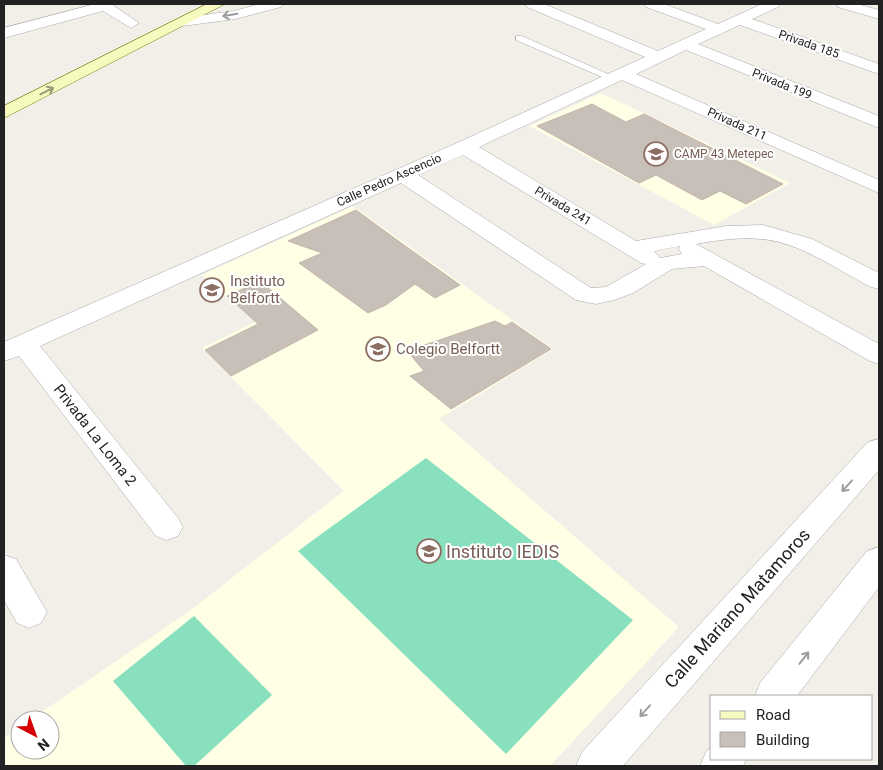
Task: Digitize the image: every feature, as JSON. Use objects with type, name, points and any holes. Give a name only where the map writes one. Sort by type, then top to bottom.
[{"type":"main road","points":[[4,98],[198,4]]},
{"type":"main road","points":[[4,113],[218,4]]},
{"type":"street","points":[[182,22],[235,14],[276,4]]},
{"type":"street","points":[[532,4],[658,57]]},
{"type":"street","points":[[651,4],[719,30]]},
{"type":"street","name":"Calle Pedro Ascencio","points":[[13,348],[464,147],[719,30],[768,4]]},
{"type":"street","points":[[843,4],[879,15]]},
{"type":"street","points":[[4,33],[104,5],[131,23]]},
{"type":"street","name":"Privada 185","points":[[740,20],[879,69]]},
{"type":"street","name":"Privada 199","points":[[686,45],[879,122]]},
{"type":"street","name":"Privada 211","points":[[617,76],[879,187]]},
{"type":"street","name":"Privada 241","points":[[464,147],[661,265]]},
{"type":"street","points":[[402,174],[585,295],[598,298],[611,295],[661,265],[706,258]]},
{"type":"street","points":[[634,248],[739,231],[778,235],[802,244],[879,282]]},
{"type":"street","points":[[678,242],[879,355]]},
{"type":"street","name":"Privada La Loma 2","points":[[13,348],[167,527]]},
{"type":"street","name":"Calle Mariano Matamoros","points":[[596,766],[879,450]]},
{"type":"street","points":[[775,695],[879,561]]},
{"type":"street","points":[[4,569],[29,612]]},
{"type":"lane","points":[[519,38],[617,76]]},
{"type":"shaded area","name":"CAMP 43 Metepec","points":[[601,93],[790,183],[714,225],[530,126]]},
{"type":"shaded area","name":"Instituto IEDIS","points":[[353,206],[553,349],[439,419],[679,627],[550,766],[4,766],[4,738],[10,734],[10,760],[60,760],[60,710],[45,710],[188,612],[344,491],[202,348],[255,322],[202,275]]},
{"type":"green space","points":[[426,458],[633,620],[506,754],[298,551]]},
{"type":"green space","points":[[194,616],[272,695],[194,766],[186,766],[113,681]]},
{"type":"building","name":"CAMP 43 Metepec","points":[[592,104],[626,122],[644,114],[783,184],[746,204],[720,191],[702,200],[656,175],[639,183],[537,126]]},
{"type":"building","points":[[356,210],[460,285],[435,298],[415,284],[386,305],[368,313],[299,263],[322,253],[288,241]]},
{"type":"building","points":[[260,281],[318,330],[231,376],[205,350],[258,324],[227,296]]},
{"type":"building","points":[[495,321],[505,326],[512,322],[551,349],[451,409],[410,376],[424,371],[407,351]]},
{"type":"place","name":"CAMP 43 Metepec","points":[[656,154]]},
{"type":"place","name":"Instituto Belfortt","points":[[212,290]]},
{"type":"place","name":"Colegio Belfortt","points":[[378,349]]},
{"type":"place","name":"Instituto IEDIS","points":[[429,551]]}]
